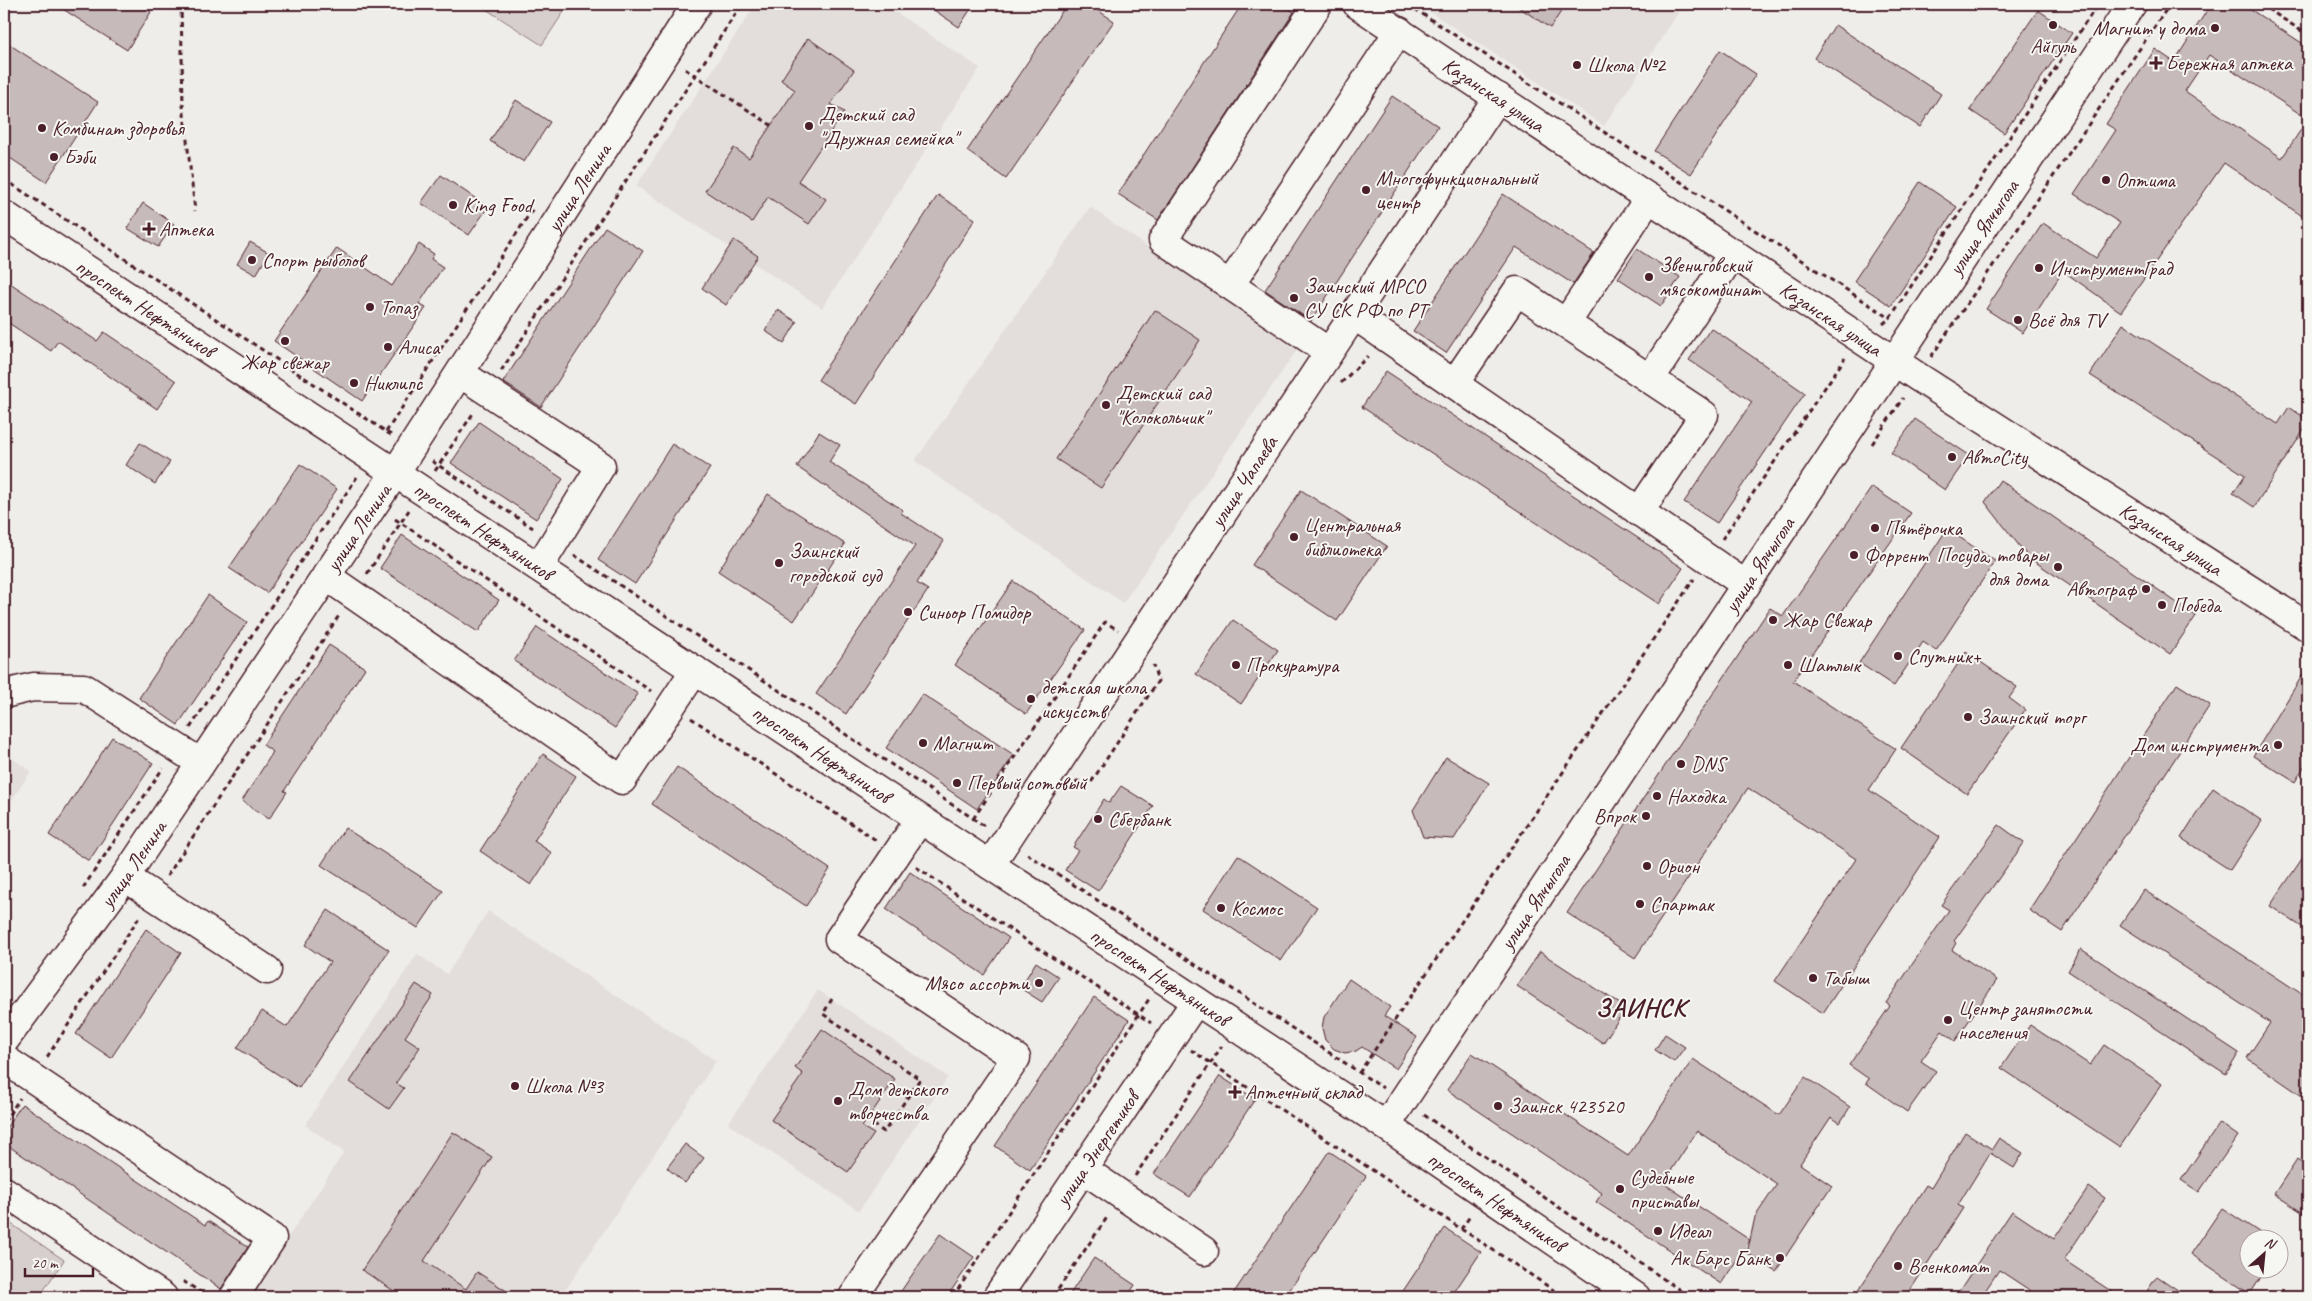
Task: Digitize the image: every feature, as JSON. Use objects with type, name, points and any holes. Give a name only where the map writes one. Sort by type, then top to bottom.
[{"type":"street","name":"улица Ленина","points":[[4,1041],[125,877],[412,448],[697,4]]},
{"type":"street","points":[[1318,4],[1163,240],[1329,352]]},
{"type":"street","name":"Казанская улица","points":[[1357,4],[1895,361],[2308,627]]},
{"type":"street","name":"улица Ялчыгола","points":[[1386,1126],[2132,4]]},
{"type":"street","points":[[1230,285],[1398,31]]},
{"type":"street","name":"улица Чапаева","points":[[990,865],[1018,847],[1329,352],[1498,97]]},
{"type":"street","points":[[1566,324],[1649,198]]},
{"type":"street","name":"проспект Нефтяников","points":[[4,215],[1386,1126],[1636,1297]]},
{"type":"street","points":[[1650,379],[1732,253]]},
{"type":"street","points":[[1454,384],[1516,291],[1704,415],[1640,512]]},
{"type":"street","points":[[1354,315],[1746,585]]},
{"type":"street","points":[[460,372],[601,466],[539,567]]},
{"type":"street","points":[[326,576],[622,780],[695,670]]},
{"type":"street","points":[[4,694],[33,687],[84,688],[201,763]]},
{"type":"street","points":[[853,1297],[1016,1058],[839,939],[920,819]]},
{"type":"street","points":[[125,877],[267,970]]},
{"type":"street","name":"улица Энергетиков","points":[[997,1297],[1196,1001]]},
{"type":"street","points":[[4,1060],[272,1238],[234,1297]]},
{"type":"street","points":[[1083,1169],[1204,1251]]},
{"type":"street","points":[[4,1191],[163,1297]]},
{"type":"path","points":[[181,4],[183,105],[195,211]]},
{"type":"path","points":[[4,1122],[439,466],[742,4]]},
{"type":"path","points":[[1407,4],[1937,349]]},
{"type":"path","points":[[1890,318],[2098,4]]},
{"type":"path","points":[[2260,4],[2308,35]]},
{"type":"path","points":[[663,56],[771,125]]},
{"type":"path","points":[[4,179],[1403,1101],[1690,1297]]},
{"type":"path","points":[[370,456],[538,200]]},
{"type":"path","points":[[1337,386],[1387,337]]},
{"type":"path","points":[[1359,1072],[1844,360]]},
{"type":"path","points":[[400,524],[1564,1297]]},
{"type":"path","points":[[973,818],[1105,622],[1121,632]]},
{"type":"path","points":[[1071,790],[1077,781],[1090,784],[1158,680],[1152,666],[1158,657]]},
{"type":"path","points":[[1018,847],[1034,846]]},
{"type":"path","points":[[952,1297],[1179,954]]},
{"type":"path","points":[[832,999],[823,1014],[920,1079],[884,1132],[867,1120]]},
{"type":"path","points":[[1053,1297],[1251,1002]]},
{"type":"shaded area","points":[[478,4],[569,4],[542,45]]},
{"type":"shaded area","name":"Детский сад \"Дружная семейка\"","points":[[756,4],[883,4],[980,68],[822,308],[636,186]]},
{"type":"shaded area","name":"Школа №2","points":[[1418,4],[1684,4],[1604,126]]},
{"type":"shaded area","name":"Детский сад \"Колокольчик\"","points":[[1090,207],[1297,350],[1123,603],[915,461]]},
{"type":"shaded area","points":[[4,753],[31,771],[4,812]]},
{"type":"shaded area","name":"Школа №3","points":[[488,911],[716,1061],[561,1297],[249,1297],[344,1152],[305,1125],[417,954],[447,974]]},
{"type":"shaded area","name":"Дом детского творчества","points":[[818,990],[948,1077],[859,1211],[728,1124]]},
{"type":"shaded area","points":[[4,1219],[64,1260],[39,1297],[4,1297]]},
{"type":"building","points":[[55,4],[138,4],[151,12],[127,50]]},
{"type":"building","points":[[925,4],[974,4],[959,27]]},
{"type":"building","points":[[1067,4],[1088,4],[1114,21],[1006,179],[967,151]]},
{"type":"building","points":[[1242,4],[1282,4],[1294,12],[1158,220],[1118,194]]},
{"type":"building","points":[[1514,4],[1566,4],[1550,28]]},
{"type":"building","points":[[2211,4],[2242,4],[2308,47],[2308,119],[2308,220],[2224,163],[2121,312],[2063,271],[2023,333],[1986,309],[2043,223],[2096,258],[2120,223],[2074,194],[2116,130],[2106,124],[2155,49],[2174,62]],"holes":[[[2209,55],[2308,119],[2282,158],[2185,91]]]},
{"type":"building","points":[[2038,10],[2072,33],[2004,133],[1970,110]]},
{"type":"building","points":[[1835,25],[1941,94],[1920,127],[1814,58]]},
{"type":"building","points":[[808,38],[854,70],[831,104],[844,112],[798,181],[826,199],[809,224],[768,197],[752,222],[705,191],[734,148],[749,158],[795,90],[781,80]]},
{"type":"building","name":"Комбинат здоровья","points":[[4,41],[98,102],[46,182],[4,154]]},
{"type":"building","points":[[1720,50],[1756,74],[1691,174],[1654,151]]},
{"type":"building","points":[[1392,96],[1438,126],[1311,321],[1265,290]]},
{"type":"building","points":[[516,100],[550,122],[524,162],[490,141]]},
{"type":"building","points":[[441,175],[488,207],[469,235],[421,203]]},
{"type":"building","points":[[1920,182],[1957,207],[1891,306],[1854,281]]},
{"type":"building","points":[[1503,194],[1594,253],[1573,284],[1516,247],[1446,353],[1413,331]]},
{"type":"building","points":[[938,195],[975,219],[856,404],[818,380]]},
{"type":"building","points":[[143,203],[174,224],[158,247],[127,228]]},
{"type":"building","points":[[605,227],[643,251],[541,407],[503,382]]},
{"type":"building","points":[[734,240],[758,256],[726,305],[702,288]]},
{"type":"building","points":[[250,242],[269,253],[256,275],[237,264]]},
{"type":"building","points":[[419,244],[434,254],[431,259],[443,267],[419,304],[426,308],[362,401],[274,341],[337,248],[392,286]]},
{"type":"building","points":[[1637,249],[1680,277],[1661,306],[1618,278]]},
{"type":"building","points":[[4,279],[97,341],[104,332],[176,381],[157,409],[58,341],[51,351],[4,320]]},
{"type":"building","points":[[778,310],[797,322],[784,343],[765,331]]},
{"type":"building","points":[[1155,310],[1200,340],[1101,488],[1056,459]]},
{"type":"building","points":[[2123,324],[2278,424],[2289,407],[2308,420],[2308,424],[2254,507],[2233,493],[2245,475],[2090,375]]},
{"type":"building","points":[[1711,328],[1805,393],[1717,523],[1684,502],[1752,402],[1689,360]]},
{"type":"building","points":[[1386,371],[1683,568],[1659,604],[1362,407]]},
{"type":"building","points":[[1915,419],[1969,455],[1945,490],[1891,453]]},
{"type":"building","points":[[479,422],[563,479],[536,519],[451,463]]},
{"type":"building","points":[[819,432],[840,445],[829,462],[903,510],[901,513],[944,541],[917,583],[928,590],[846,714],[816,694],[915,546],[797,467]]},
{"type":"building","points":[[140,443],[170,462],[155,484],[126,465]]},
{"type":"building","points":[[672,444],[710,468],[635,584],[598,560]]},
{"type":"building","points":[[300,464],[337,489],[267,593],[229,568]]},
{"type":"building","points":[[2000,480],[2196,616],[2170,654],[2028,557],[1985,502]]},
{"type":"building","name":"Орион","points":[[1872,487],[1911,513],[1793,681],[1896,749],[1869,790],[1940,837],[1823,1013],[1775,981],[1856,859],[1748,788],[1635,958],[1567,913],[1770,608],[1783,616]]},
{"type":"building","points":[[1301,490],[1387,546],[1337,621],[1252,565]]},
{"type":"building","points":[[768,494],[845,544],[794,621],[718,571]]},
{"type":"building","points":[[1947,529],[1995,561],[1936,651],[1923,642],[1894,686],[1859,663]]},
{"type":"building","points":[[402,535],[499,600],[478,632],[380,568]]},
{"type":"building","points":[[1013,581],[1085,630],[1026,714],[955,665]]},
{"type":"building","points":[[208,595],[247,622],[178,725],[139,698]]},
{"type":"building","points":[[1233,620],[1278,650],[1241,704],[1196,674]]},
{"type":"building","points":[[537,627],[638,694],[615,728],[514,661]]},
{"type":"building","points":[[329,645],[365,668],[284,791],[287,792],[269,819],[242,801],[273,752],[263,745]]},
{"type":"building","points":[[1966,652],[2017,687],[2009,698],[2025,710],[1967,794],[1901,748]]},
{"type":"building","points":[[2308,666],[2308,760],[2295,782],[2253,756]]},
{"type":"building","points":[[2177,684],[2210,705],[2062,932],[2029,910]]},
{"type":"building","points":[[922,694],[1014,755],[977,809],[886,748]]},
{"type":"building","points":[[112,737],[153,763],[89,861],[49,835]]},
{"type":"building","points":[[543,754],[576,776],[534,841],[552,853],[531,885],[480,851]]},
{"type":"building","points":[[1446,757],[1489,783],[1454,839],[1423,837],[1413,810]]},
{"type":"building","points":[[677,767],[830,869],[806,906],[652,804]]},
{"type":"building","points":[[1121,786],[1153,806],[1098,891],[1065,870],[1078,850],[1073,847],[1104,799],[1109,803]]},
{"type":"building","points":[[2213,788],[2262,821],[2230,870],[2181,838]]},
{"type":"building","points":[[1999,825],[2024,843],[1954,941],[1956,943],[1952,950],[1997,980],[1955,1041],[1942,1031],[1921,1061],[1936,1071],[1907,1112],[1866,1083],[1869,1079],[1849,1065],[1890,1006],[1886,1003],[1949,910],[1941,905]]},
{"type":"building","points":[[345,828],[443,891],[418,928],[321,865]]},
{"type":"building","points":[[2308,850],[2308,931],[2270,906]]},
{"type":"building","points":[[1238,855],[1317,907],[1281,961],[1203,909]]},
{"type":"building","points":[[910,872],[1009,938],[984,975],[886,909]]},
{"type":"building","points":[[2144,890],[2308,998],[2308,1100],[2247,1058],[2270,1023],[2120,925]]},
{"type":"building","points":[[328,910],[389,950],[299,1088],[237,1048],[262,1011],[287,1027],[330,962],[305,945]]},
{"type":"building","points":[[146,929],[181,953],[111,1058],[76,1034]]},
{"type":"building","points":[[2081,949],[2239,1053],[2226,1074],[2068,971]]},
{"type":"building","points":[[1540,952],[1626,1008],[1603,1043],[1517,986]]},
{"type":"building","points":[[1036,962],[1059,977],[1042,1002],[1020,988]]},
{"type":"building","points":[[1349,979],[1390,1007],[1384,1016],[1417,1037],[1396,1069],[1362,1047],[1356,1051],[1345,1053],[1334,1049],[1325,1040],[1322,1028],[1324,1017]]},
{"type":"building","points":[[416,984],[433,995],[405,1037],[420,1047],[396,1083],[404,1088],[389,1109],[350,1082]]},
{"type":"building","points":[[1094,997],[1129,1020],[1030,1170],[995,1146]]},
{"type":"building","points":[[2030,1025],[2090,1065],[2104,1045],[2162,1084],[2120,1147],[2001,1068]]},
{"type":"building","points":[[822,1029],[895,1079],[862,1127],[874,1134],[848,1172],[771,1120],[803,1074],[795,1068]]},
{"type":"building","points":[[1665,1034],[1685,1047],[1674,1062],[1655,1050]]},
{"type":"building","points":[[1472,1053],[1628,1156],[1693,1059],[1779,1115],[1805,1077],[1850,1107],[1840,1123],[1831,1117],[1800,1164],[1832,1186],[1776,1271],[1747,1253],[1750,1240],[1721,1284],[1596,1202],[1602,1193],[1447,1090]],"holes":[[[1697,1131],[1777,1184],[1755,1217],[1750,1240],[1663,1183]]]},
{"type":"building","points":[[1220,1076],[1255,1099],[1190,1197],[1154,1174]]},
{"type":"building","points":[[22,1104],[205,1225],[208,1221],[248,1247],[221,1289],[4,1143],[4,1131]]},
{"type":"building","points":[[2220,1123],[2238,1136],[2199,1192],[2181,1180]]},
{"type":"building","points":[[453,1132],[492,1157],[424,1261],[466,1289],[477,1272],[516,1297],[403,1297],[362,1270]]},
{"type":"building","points":[[1965,1132],[1992,1149],[1999,1138],[2023,1153],[2014,1168],[1990,1153],[1958,1205],[1963,1208],[1906,1297],[1854,1297],[1926,1185],[1931,1188]]},
{"type":"building","points":[[685,1144],[704,1158],[685,1183],[667,1168]]},
{"type":"building","points":[[1329,1151],[1366,1176],[1285,1297],[1231,1297]]},
{"type":"building","points":[[2297,1159],[2308,1166],[2308,1216],[2274,1194]]},
{"type":"building","points":[[2089,1187],[2105,1198],[2064,1260],[2120,1297],[2040,1297],[1999,1270],[1981,1297],[1955,1297],[2012,1211],[2054,1239]]},
{"type":"building","points":[[2222,1208],[2253,1228],[2240,1228],[2240,1278],[2260,1278],[2250,1294],[2191,1254]]},
{"type":"building","points":[[1445,1228],[1481,1252],[1451,1297],[1399,1297]]},
{"type":"building","points":[[940,1234],[974,1257],[947,1297],[897,1297]]},
{"type":"building","points":[[1094,1258],[1135,1285],[1127,1297],[1068,1297]]},
{"type":"building","points":[[2157,1276],[2188,1297],[2143,1297]]},
{"type":"place","name":"Айгуль","points":[[2053,25]]},
{"type":"place","name":"Магнит у дома","points":[[2215,28]]},
{"type":"place","name":"Бережная аптека","points":[[2156,63]]},
{"type":"place","name":"Школа №2","points":[[1577,65]]},
{"type":"place","name":"Детский сад \"Дружная семейка\"","points":[[809,126]]},
{"type":"place","name":"Комбинат здоровья","points":[[42,128]]},
{"type":"place","name":"Бэби","points":[[54,157]]},
{"type":"place","name":"Оптима","points":[[2106,180]]},
{"type":"place","name":"Многофункциональный центр","points":[[1366,190]]},
{"type":"place","name":"King Food","points":[[453,205]]},
{"type":"place","name":"Аптека","points":[[149,229]]},
{"type":"place","name":"Спорт рыболов","points":[[252,260]]},
{"type":"place","name":"ИнструментГрад","points":[[2039,268]]},
{"type":"place","name":"Звениговский мясокомбинат","points":[[1649,277]]},
{"type":"place","name":"Заинский МРСО СУ СК РФ по РТ","points":[[1294,298]]},
{"type":"place","name":"Топаз","points":[[370,307]]},
{"type":"place","name":"Всё для TV","points":[[2018,320]]},
{"type":"place","name":"Жар свежар","points":[[285,341]]},
{"type":"place","name":"Алиса","points":[[388,347]]},
{"type":"place","name":"Никлипс","points":[[354,383]]},
{"type":"place","name":"Детский сад \"Колокольчик\"","points":[[1106,405]]},
{"type":"place","name":"АвтоCity","points":[[1952,457]]},
{"type":"place","name":"Пятёрочка","points":[[1875,528]]},
{"type":"place","name":"Центральная библиотека","points":[[1294,537]]},
{"type":"place","name":"Форрент","points":[[1854,555]]},
{"type":"place","name":"Заинский городской суд","points":[[779,563]]},
{"type":"place","name":"Посуда, товары для дома","points":[[2058,567]]},
{"type":"place","name":"Автограф","points":[[2146,589]]},
{"type":"place","name":"Победа","points":[[2162,605]]},
{"type":"place","name":"Синьор Помидор","points":[[908,612]]},
{"type":"place","name":"Жар Свежар","points":[[1773,620]]},
{"type":"place","name":"Спутник+","points":[[1898,656]]},
{"type":"place","name":"Прокуратура","points":[[1236,665]]},
{"type":"place","name":"Шатлык","points":[[1788,665]]},
{"type":"place","name":"детская школа искусств","points":[[1031,699]]},
{"type":"place","name":"Заинский торг","points":[[1968,717]]},
{"type":"place","name":"Магнит","points":[[923,743]]},
{"type":"place","name":"Дом инструмента","points":[[2278,745]]},
{"type":"place","name":"DNS","points":[[1681,764]]},
{"type":"place","name":"Первый сотовый","points":[[957,783]]},
{"type":"place","name":"Находка","points":[[1657,796]]},
{"type":"place","name":"Впрок","points":[[1646,816]]},
{"type":"place","name":"Сбербанк","points":[[1098,819]]},
{"type":"place","name":"Орион","points":[[1647,866]]},
{"type":"place","name":"Спартак","points":[[1640,904]]},
{"type":"place","name":"Космос","points":[[1221,908]]},
{"type":"place","name":"Табыш","points":[[1813,978]]},
{"type":"place","name":"Мясо ассорти","points":[[1039,983]]},
{"type":"place","name":"Центр занятости населения","points":[[1948,1020]]},
{"type":"place","name":"Школа №3","points":[[515,1086]]},
{"type":"place","name":"Аптечный склад","points":[[1235,1092]]},
{"type":"place","name":"Дом детского творчества","points":[[838,1101]]},
{"type":"place","name":"Заинск 423520","points":[[1498,1106]]},
{"type":"place","name":"Судебные приставы","points":[[1620,1189]]},
{"type":"place","name":"Идеал","points":[[1658,1231]]},
{"type":"place","name":"Ак Барс Банк","points":[[1780,1258]]},
{"type":"place","name":"Военкомат","points":[[1898,1266]]},
{"type":"district","name":"ЗАИНСК","points":[[1641,1007]]}]
